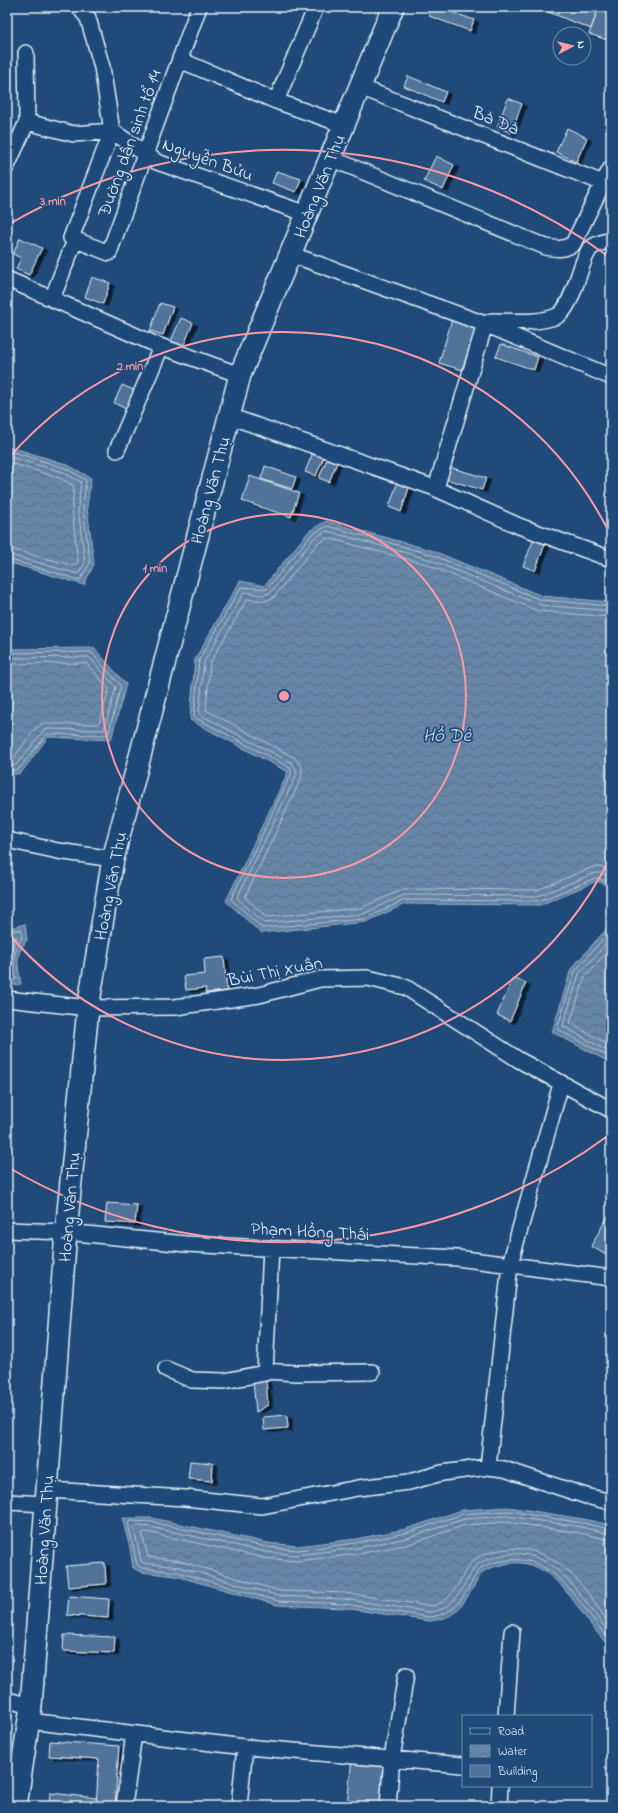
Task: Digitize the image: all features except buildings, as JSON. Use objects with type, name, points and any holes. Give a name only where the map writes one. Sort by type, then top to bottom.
[{"type":"main road","name":"Hoàng Văn Thụ","points":[[16,1806],[30,1713],[66,1232],[88,1008],[113,859],[240,375],[393,7]]},
{"type":"street","points":[[52,298],[112,132],[102,67],[88,18],[79,7]]},
{"type":"street","name":"Đường dân sinh tổ 14","points":[[73,239],[109,253],[199,7]]},
{"type":"street","points":[[276,101],[316,7]]},
{"type":"street","points":[[7,166],[27,122],[26,53]]},
{"type":"street","points":[[180,60],[276,101],[344,125]]},
{"type":"street","name":"Bà Đà","points":[[360,86],[603,183]]},
{"type":"street","points":[[27,122],[74,134],[112,132]]},
{"type":"street","name":"Nguyễn Bửu","points":[[112,132],[157,162],[307,214]]},
{"type":"street","points":[[330,158],[546,247],[560,250],[573,244],[577,238],[611,168]]},
{"type":"street","points":[[577,238],[590,249]]},
{"type":"street","points":[[485,324],[492,321],[544,320],[558,315],[566,305],[590,249],[604,241],[611,240]]},
{"type":"street","points":[[290,254],[485,324],[611,377]]},
{"type":"street","points":[[7,279],[161,347],[240,375]]},
{"type":"street","points":[[436,488],[485,324]]},
{"type":"street","points":[[117,450],[161,347]]},
{"type":"street","points":[[229,416],[436,488],[519,526],[611,559]]},
{"type":"street","points":[[7,840],[58,851],[113,859]]},
{"type":"street","name":"Bùi Thị Xuân","points":[[7,999],[88,1008],[175,1007],[259,995],[320,979],[368,978],[405,987],[519,1060],[611,1110]]},
{"type":"street","points":[[488,1467],[510,1264],[561,1084]]},
{"type":"street","name":"Phạm Hồng Thái","points":[[7,1230],[66,1232],[186,1244],[458,1258],[611,1278]]},
{"type":"street","points":[[265,1371],[271,1248]]},
{"type":"street","points":[[166,1369],[192,1380],[224,1381],[265,1373],[265,1371],[296,1373],[372,1372]]},
{"type":"street","points":[[7,1502],[46,1497],[185,1498],[262,1506],[358,1488],[409,1482],[442,1473],[488,1467],[504,1469],[586,1496],[611,1502]]},
{"type":"street","points":[[506,1715],[512,1632]]},
{"type":"street","points":[[388,1806],[392,1758],[406,1675]]},
{"type":"street","points":[[7,1700],[30,1713],[134,1734],[246,1747],[462,1765]]},
{"type":"street","points":[[124,1806],[134,1734]]},
{"type":"street","points":[[239,1806],[246,1747]]},
{"type":"street","points":[[499,1806],[500,1787]]},
{"type":"water","points":[[7,446],[66,464],[91,478],[87,507],[94,564],[84,585],[7,562]]},
{"type":"water","name":"Hồ Dè","points":[[326,521],[431,550],[542,596],[611,602],[611,887],[597,881],[540,905],[405,904],[366,922],[261,933],[226,901],[288,772],[190,720],[195,659],[240,581],[264,586],[309,531]]},
{"type":"water","points":[[94,648],[126,684],[111,740],[48,737],[21,773],[7,776],[7,649]]},
{"type":"water","points":[[25,924],[27,940],[20,951],[18,961],[21,984],[7,986],[7,929]]},
{"type":"water","points":[[611,924],[611,1063],[552,1032],[571,969]]},
{"type":"water","points":[[508,1507],[611,1525],[611,1648],[596,1631],[566,1591],[545,1572],[533,1566],[520,1563],[505,1564],[484,1571],[462,1605],[446,1618],[438,1620],[429,1621],[344,1608],[277,1605],[176,1576],[141,1572],[133,1568],[130,1548],[122,1518],[152,1518],[268,1543],[297,1546],[356,1539],[406,1529],[462,1510]]}]
